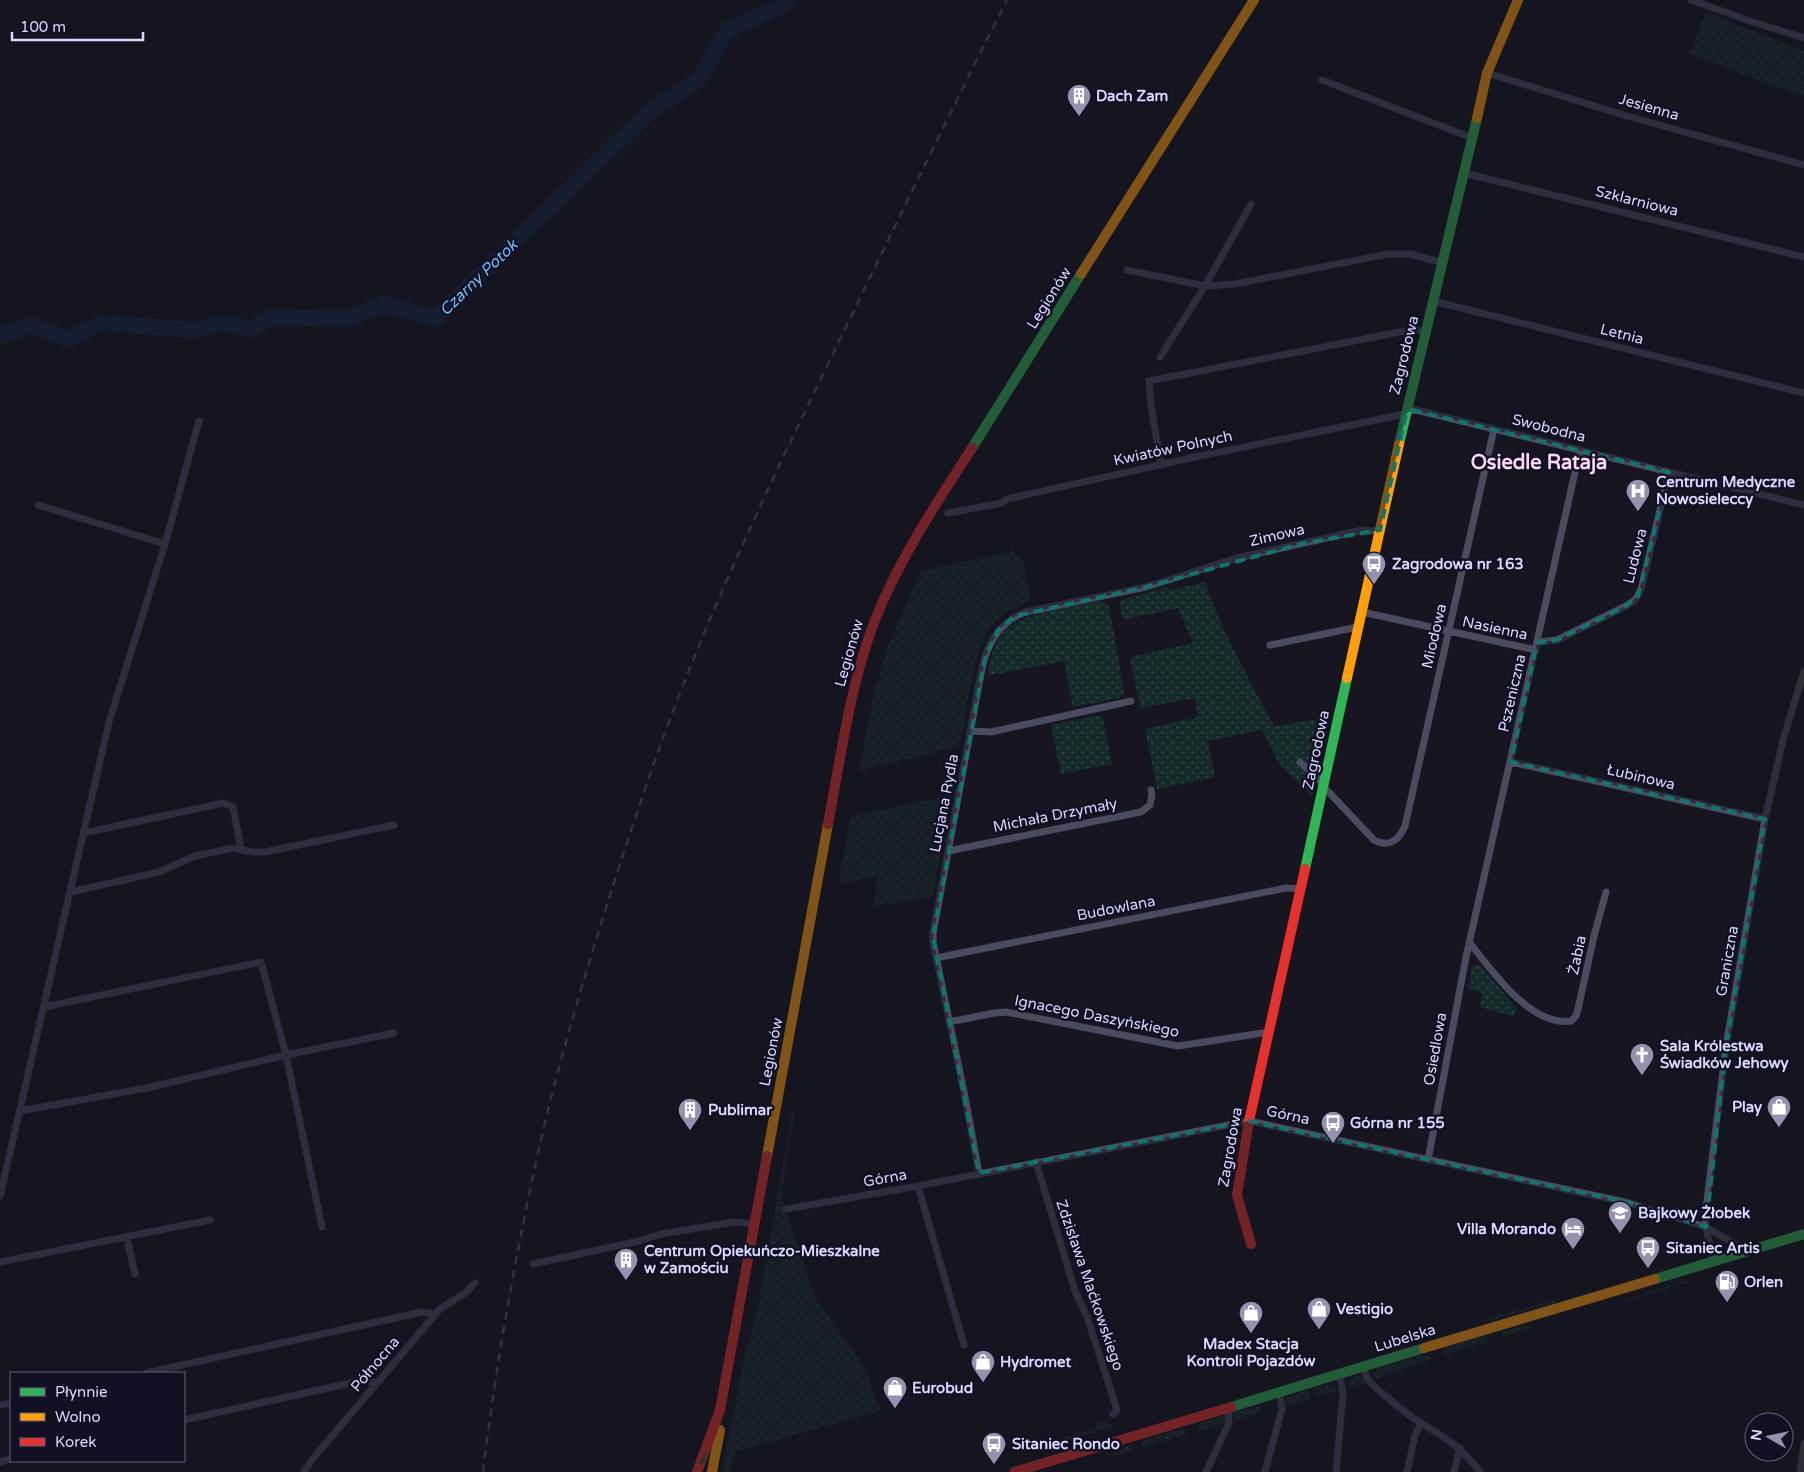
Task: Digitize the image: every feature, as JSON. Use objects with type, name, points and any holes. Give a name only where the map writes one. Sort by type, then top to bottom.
[{"type":"main road","name":"Legionów","points":[[697,1472],[705,1456],[720,1410],[850,706],[862,653],[893,577],[917,535],[1254,0]]},
{"type":"main road","name":"Zagrodowa","points":[[1251,1244],[1237,1195],[1248,1121],[1379,531],[1487,73],[1518,0]]},
{"type":"main road","name":"Lubelska","points":[[1014,1472],[1804,1234]]},
{"type":"main road","name":"Legionów","points":[[712,1472],[719,1439],[720,1410]]},
{"type":"street","points":[[1691,0],[1804,38]]},
{"type":"street","name":"Jesienna","points":[[1487,73],[1627,116],[1804,166]]},
{"type":"street","points":[[1322,80],[1472,138]]},
{"type":"street","name":"Szklarniowa","points":[[1464,173],[1804,257]]},
{"type":"street","points":[[1160,358],[1205,286],[1251,204]]},
{"type":"street","points":[[1126,270],[1205,286],[1235,284],[1388,254],[1410,254],[1443,263]]},
{"type":"street","name":"Letnia","points":[[1433,301],[1804,393]]},
{"type":"street","points":[[1161,465],[1151,406],[1149,381],[1415,329],[1425,332]]},
{"type":"street","name":"Swobodna","points":[[1406,414],[1408,411],[1416,410],[1804,505]]},
{"type":"street","name":"Kwiatów Polnych","points":[[948,513],[1002,503],[1007,499],[1161,465],[1406,414]]},
{"type":"street","points":[[0,1196],[109,722],[165,544],[199,421]]},
{"type":"street","name":"Miodowa","points":[[1323,786],[1374,840],[1379,843],[1390,844],[1397,840],[1405,826],[1494,428]]},
{"type":"street","name":"Pszeniczna","points":[[1470,942],[1580,450]]},
{"type":"street","name":"Ludowa","points":[[1538,642],[1558,640],[1626,606],[1638,596],[1642,590],[1669,472]]},
{"type":"street","points":[[38,505],[165,544]]},
{"type":"street","name":"Zimowa","points":[[1182,576],[1246,556],[1362,530],[1379,531]]},
{"type":"street","name":"Lucjana Rydla","points":[[979,1174],[936,958],[933,933],[984,658],[998,630],[1015,616],[1025,612],[1119,593],[1182,576]]},
{"type":"street","name":"Nasienna","points":[[1362,612],[1536,650]]},
{"type":"street","points":[[1270,646],[1358,627]]},
{"type":"street","name":"Graniczna","points":[[1714,1260],[1705,1217],[1726,1046],[1765,819],[1783,740],[1804,671]]},
{"type":"street","points":[[971,731],[991,732],[1131,701]]},
{"type":"street","points":[[1300,762],[1323,786]]},
{"type":"street","name":"Łubinowa","points":[[1511,762],[1765,819]]},
{"type":"street","name":"Michała Drzymały","points":[[948,851],[1141,812],[1150,805],[1152,790]]},
{"type":"street","points":[[84,833],[223,803],[233,807],[241,848]]},
{"type":"street","points":[[71,892],[159,872],[195,856],[233,848],[241,848],[252,852],[265,852],[394,825]]},
{"type":"street","name":"Budowlana","points":[[936,958],[1286,888],[1301,889]]},
{"type":"street","name":"Żabia","points":[[1470,942],[1524,1005],[1540,1015],[1564,1022],[1571,1021],[1576,1016],[1578,1009],[1606,892]]},
{"type":"street","name":"Osiedlowa","points":[[1428,1160],[1470,942]]},
{"type":"street","points":[[44,1007],[261,962],[286,1055],[322,1227]]},
{"type":"street","name":"Ignacego Daszyńskiego","points":[[949,1022],[1006,1012],[1178,1046],[1269,1032]]},
{"type":"street","points":[[20,1111],[147,1088],[286,1055],[394,1033]]},
{"type":"street","name":"Górna","points":[[786,1209],[918,1186],[1248,1121],[1624,1202],[1706,1226],[1733,1243],[1743,1252]]},
{"type":"street","name":"Zdzisława Maćkowskiego","points":[[1036,1162],[1075,1291],[1087,1317],[1117,1411],[1113,1414]]},
{"type":"street","points":[[918,1186],[964,1345]]},
{"type":"street","points":[[0,1262],[210,1220]]},
{"type":"street","points":[[533,1264],[639,1241],[661,1234],[734,1222],[754,1224]]},
{"type":"street","points":[[127,1238],[135,1274]]},
{"type":"street","name":"Północna","points":[[304,1472],[436,1314],[446,1304],[470,1289],[475,1283]]},
{"type":"street","points":[[151,1372],[422,1312],[436,1314]]},
{"type":"street","points":[[1363,1366],[1367,1378],[1373,1385],[1421,1423],[1460,1448],[1480,1472]]},
{"type":"street","points":[[1336,1472],[1343,1393],[1339,1373]]},
{"type":"street","points":[[185,1420],[364,1380],[378,1383]]},
{"type":"street","points":[[1265,1472],[1282,1409],[1279,1391]]},
{"type":"street","points":[[1206,1472],[1229,1423],[1228,1407]]},
{"type":"street","points":[[1407,1472],[1415,1434],[1421,1423]]},
{"type":"street","points":[[1800,1472],[1804,1444]]},
{"type":"street","points":[[1454,1472],[1460,1448]]},
{"type":"highlighted area","points":[[1412,410],[1669,472],[1638,596],[1626,606],[1557,640],[1537,643],[1511,762],[1765,819],[1726,1046],[1706,1227],[1625,1202],[1249,1121],[979,1173],[933,937],[985,658],[998,630],[1015,616],[1146,587],[1300,544],[1380,530],[1406,414]]},
{"type":"green space","points":[[1706,12],[1804,51],[1804,97],[1690,54]]},
{"type":"green space","points":[[1013,551],[1023,561],[1031,601],[1014,608],[998,618],[984,638],[975,667],[960,746],[859,771],[874,694],[887,648],[921,571]]},
{"type":"green space","points":[[1205,582],[1228,637],[1274,726],[1327,718],[1312,796],[1280,765],[1262,730],[1208,741],[1215,777],[1157,789],[1145,729],[1198,717],[1195,698],[1140,708],[1130,657],[1193,643],[1178,608],[1123,620],[1119,602],[1166,587],[1173,590]]},
{"type":"green space","points":[[1100,601],[1109,606],[1124,692],[1119,698],[1073,707],[1064,661],[987,676],[995,645],[1008,628],[1019,621],[1046,611]]},
{"type":"green space","points":[[1102,715],[1112,764],[1061,774],[1051,725]]},
{"type":"green space","points":[[951,795],[933,896],[873,907],[878,876],[838,884],[851,816]]},
{"type":"green space","points":[[1479,964],[1517,1009],[1514,1016],[1480,1007],[1483,993],[1468,989],[1472,966]]},
{"type":"green space","points":[[795,1111],[781,1197],[815,1297],[866,1369],[880,1411],[735,1452],[730,1472],[722,1472],[744,1360],[758,1306],[792,1112]]},
{"type":"green space","points":[[1686,1281],[1689,1282],[1621,1303],[1623,1300]]},
{"type":"green space","points":[[1559,1298],[1554,1303],[1487,1321],[1486,1319]]},
{"type":"green space","points":[[1526,1325],[1532,1327],[1501,1337],[1503,1331]]},
{"type":"green space","points":[[1484,1336],[1489,1341],[1444,1355],[1443,1350],[1445,1348]]},
{"type":"green space","points":[[1430,1353],[1432,1359],[1374,1380],[1372,1377],[1378,1368]]},
{"type":"green space","points":[[1354,1376],[1360,1376],[1367,1383],[1348,1388],[1350,1380]]},
{"type":"green space","points":[[1328,1384],[1335,1386],[1338,1391],[1316,1397],[1313,1389]]},
{"type":"green space","points":[[1308,1390],[1311,1399],[1285,1407],[1287,1397]]},
{"type":"green space","points":[[1257,1406],[1261,1413],[1233,1420],[1232,1414],[1234,1412]]},
{"type":"green space","points":[[1225,1415],[1227,1422],[1199,1431],[1198,1424]]},
{"type":"green space","points":[[1095,1422],[1112,1424],[1113,1427],[1032,1451],[1030,1448],[1035,1440],[1037,1445],[1097,1428]]},
{"type":"green space","points":[[1182,1428],[1185,1429],[1186,1434],[1143,1448],[1142,1442],[1144,1440]]},
{"type":"green space","points":[[1133,1443],[1133,1451],[1114,1456],[1113,1453]]},
{"type":"waterway","name":"Czarny Potok","points":[[0,336],[31,325],[68,339],[102,323],[193,330],[227,323],[252,329],[270,317],[348,319],[383,304],[436,318],[650,111],[699,79],[727,30],[778,8],[788,0]]},
{"type":"railway","points":[[483,1472],[511,1287],[525,1213],[561,1058],[620,864],[656,757],[698,647],[758,512],[904,208],[1007,0]]},
{"type":"traffic: fast","points":[[1399,444],[1477,118]]},
{"type":"traffic: fast","points":[[972,448],[1081,274]]},
{"type":"traffic: fast","points":[[1305,869],[1347,678]]},
{"type":"traffic: fast","points":[[1655,1279],[1804,1234]]},
{"type":"traffic: fast","points":[[1231,1407],[1424,1348]]},
{"type":"traffic: slow","points":[[1081,274],[1254,0]]},
{"type":"traffic: slow","points":[[1477,118],[1487,73],[1518,0]]},
{"type":"traffic: slow","points":[[1347,678],[1399,444]]},
{"type":"traffic: slow","points":[[767,1156],[828,824]]},
{"type":"traffic: slow","points":[[1424,1348],[1655,1279]]},
{"type":"traffic: slow","points":[[712,1472],[720,1430]]},
{"type":"traffic: jam","points":[[828,824],[853,695],[866,645],[875,620],[895,575],[932,511],[972,448]]},
{"type":"traffic: jam","points":[[1251,1244],[1237,1195],[1249,1121],[1305,869]]},
{"type":"traffic: jam","points":[[697,1472],[720,1410],[767,1156]]},
{"type":"traffic: jam","points":[[1014,1472],[1231,1407]]},
{"type":"place","name":"Dach Zam","points":[[1079,117]]},
{"type":"place","name":"Centrum Medyczne Nowosieleccy","points":[[1638,512]]},
{"type":"place","name":"Zagrodowa nr 163","points":[[1374,585]]},
{"type":"place","name":"Sala Królestwa Świadków Jehowy","points":[[1642,1076]]},
{"type":"place","name":"Play","points":[[1779,1128]]},
{"type":"place","name":"Publimar","points":[[690,1131]]},
{"type":"place","name":"Górna nr 155","points":[[1333,1144]]},
{"type":"place","name":"Bajkowy Żłobek","points":[[1620,1234]]},
{"type":"place","name":"Villa Morando","points":[[1573,1250]]},
{"type":"place","name":"Sitaniec Artis","points":[[1648,1269]]},
{"type":"place","name":"Centrum Opiekuńczo-Mieszkalne w Zamościu","points":[[626,1281]]},
{"type":"place","name":"Orlen","points":[[1727,1303]]},
{"type":"place","name":"Vestigio","points":[[1319,1330]]},
{"type":"place","name":"Madex Stacja Kontroli Pojazdów","points":[[1251,1334]]},
{"type":"place","name":"Hydromet","points":[[983,1383]]},
{"type":"place","name":"Eurobud","points":[[895,1409]]},
{"type":"place","name":"Sitaniec Rondo","points":[[994,1465]]},
{"type":"district","name":"Osiedle Rataja","points":[[1539,462]]}]
